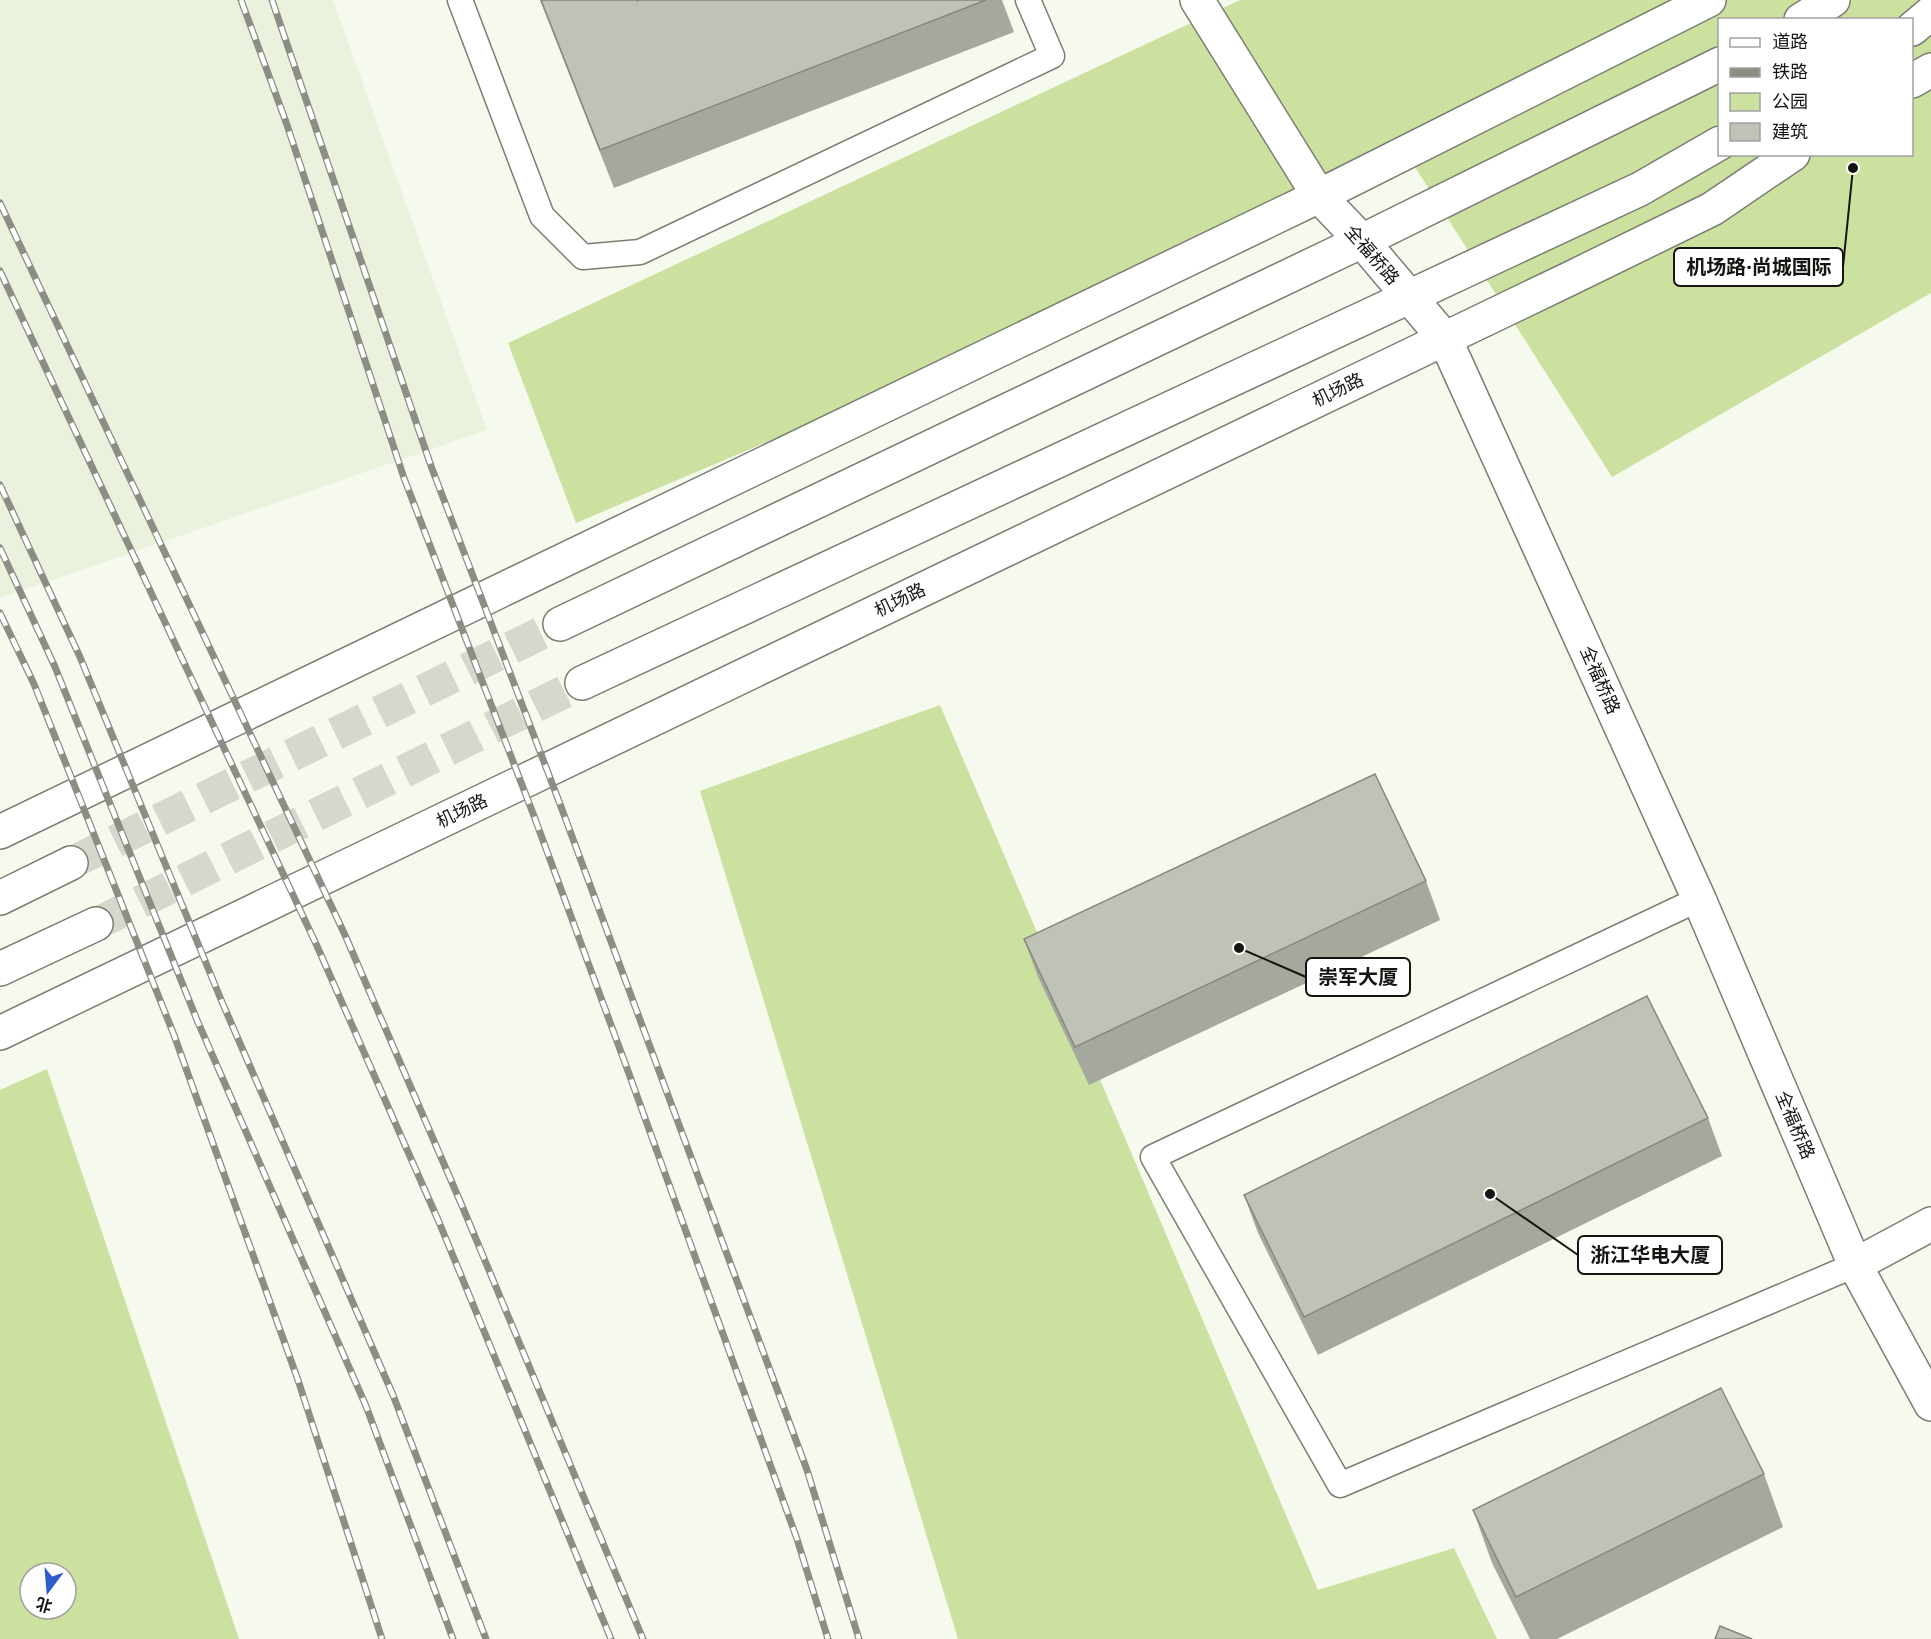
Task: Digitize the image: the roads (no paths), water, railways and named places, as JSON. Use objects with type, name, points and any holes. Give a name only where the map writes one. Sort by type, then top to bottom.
[{"type":"main road","name":"全福桥路","points":[[1197,0],[1319,196],[1362,241],[1445,339],[1699,899],[1855,1265],[1931,1404]]},
{"type":"main road","points":[[0,832],[1319,196],[1710,0]]},
{"type":"main road","points":[[1805,18],[1833,0]]},
{"type":"main road","points":[[1913,26],[1931,13]]},
{"type":"main road","points":[[560,624],[1362,241],[1718,64]]},
{"type":"main road","points":[[1913,80],[1931,70]]},
{"type":"main road","points":[[582,683],[1640,189],[1718,144]]},
{"type":"main road","name":"机场路","points":[[0,1033],[1445,339],[1712,208],[1789,156]]},
{"type":"main road","points":[[0,898],[71,863]]},
{"type":"main road","points":[[0,969],[96,924]]},
{"type":"main road","points":[[1855,1265],[1931,1224]]},
{"type":"lane","points":[[460,0],[542,216],[583,257],[640,252],[1052,56],[1028,0]]},
{"type":"lane","points":[[1699,899],[1153,1157],[1340,1485],[1855,1265]]},
{"type":"tunnel","points":[[71,863],[560,624]]},
{"type":"tunnel","points":[[96,924],[582,683]]},
{"type":"railway","points":[[241,0],[286,122],[404,478],[534,816],[628,1071],[797,1539],[828,1639]]},
{"type":"railway","points":[[272,0],[431,466],[560,804],[807,1470],[859,1639]]},
{"type":"railway","points":[[0,203],[345,935],[463,1208],[643,1639]]},
{"type":"railway","points":[[0,271],[317,946],[439,1222],[611,1639]]},
{"type":"railway","points":[[0,485],[80,657],[222,1002],[393,1395],[486,1639]]},
{"type":"railway","points":[[0,548],[55,667],[197,1020],[366,1406],[453,1639]]},
{"type":"railway","points":[[0,613],[34,684],[174,1035],[298,1380],[382,1639]]},
{"type":"place","name":"机场路·尚城国际","points":[[1853,168]]},
{"type":"place","name":"崇军大厦","points":[[1239,948]]},
{"type":"place","name":"浙江华电大厦","points":[[1490,1194]]}]
